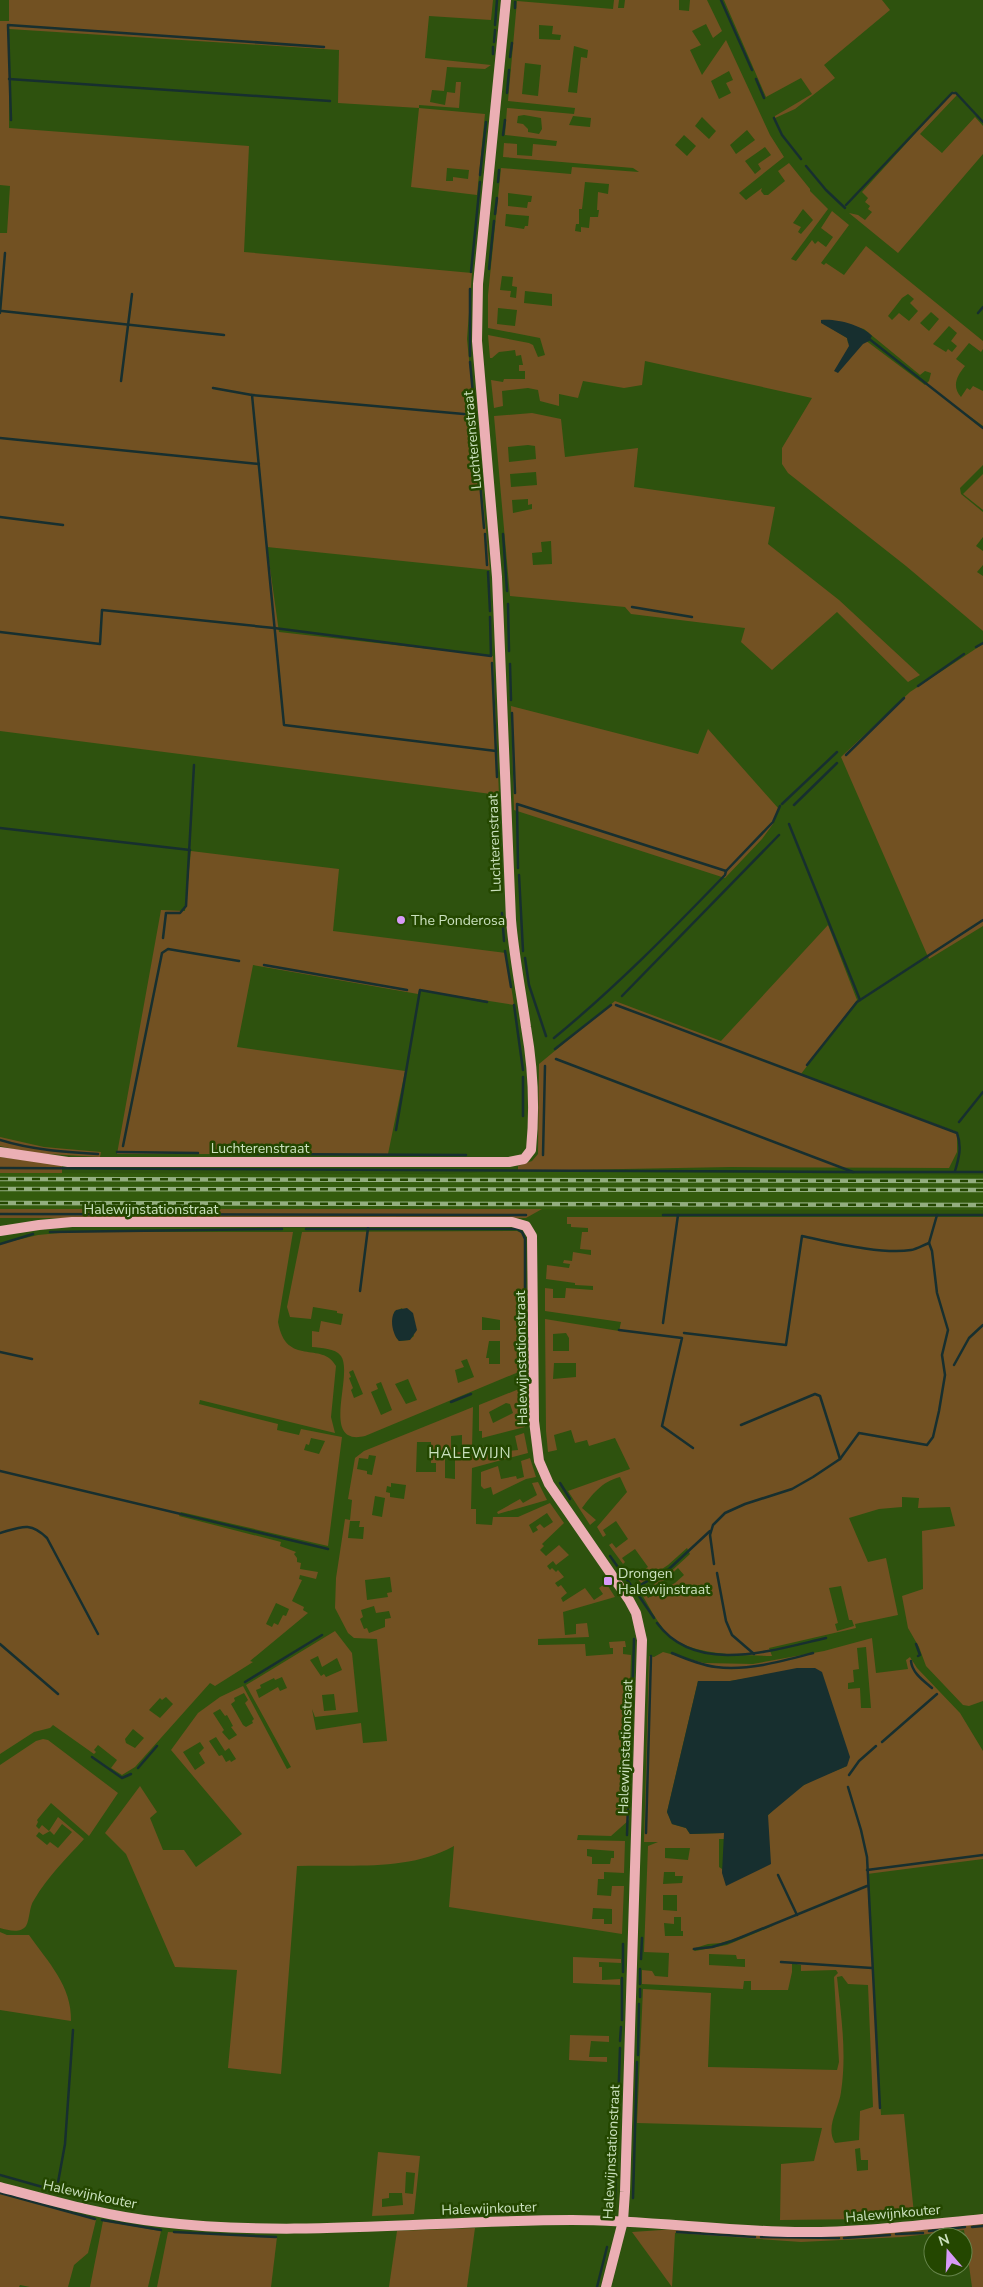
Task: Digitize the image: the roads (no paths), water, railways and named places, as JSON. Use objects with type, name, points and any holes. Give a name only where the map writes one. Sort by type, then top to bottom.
[{"type":"street","name":"Luchterenstraat","points":[[0,1152],[56,1161],[103,1162],[490,1162],[524,1159],[531,1150],[532,1074],[527,1027],[513,950],[497,577],[476,329],[479,278],[506,0]]},
{"type":"street","name":"Halewijnstationstraat","points":[[0,1231],[72,1222],[512,1222],[520,1223],[529,1230],[534,1244],[534,1421],[539,1462],[552,1490],[629,1600],[636,1613],[642,1640],[623,2221],[606,2287]]},
{"type":"street","name":"Halewijnkouter","points":[[0,2187],[108,2215],[221,2227],[326,2227],[570,2220],[623,2221],[794,2232],[877,2230],[983,2219]]},
{"type":"water","points":[[821,320],[848,323],[868,332],[872,336],[838,373],[834,371],[849,346],[847,338],[821,323]]},
{"type":"water","points":[[407,1308],[413,1313],[417,1330],[410,1340],[399,1341],[393,1330],[392,1321],[396,1310]]},
{"type":"water","points":[[797,1668],[815,1668],[822,1672],[850,1757],[847,1766],[804,1785],[768,1815],[771,1864],[726,1886],[722,1873],[724,1833],[690,1834],[686,1828],[672,1824],[667,1812],[698,1681],[730,1681]]},
{"type":"waterway","points":[[495,25],[497,0]]},
{"type":"waterway","points":[[721,0],[752,70]]},
{"type":"waterway","points":[[515,2],[515,8]]},
{"type":"waterway","points":[[11,120],[8,25],[324,47]]},
{"type":"waterway","points":[[494,42],[495,30]]},
{"type":"waterway","points":[[510,57],[512,43]]},
{"type":"waterway","points":[[493,47],[493,54]]},
{"type":"waterway","points":[[507,93],[509,70]]},
{"type":"waterway","points":[[9,79],[330,101]]},
{"type":"waterway","points":[[756,79],[764,98]]},
{"type":"waterway","points":[[846,205],[952,93],[956,93],[983,122]]},
{"type":"waterway","points":[[774,118],[782,135],[801,159]]},
{"type":"waterway","points":[[503,135],[505,120]]},
{"type":"waterway","points":[[480,175],[486,122]]},
{"type":"waterway","points":[[806,166],[826,190],[845,208]]},
{"type":"waterway","points":[[498,182],[499,170]]},
{"type":"waterway","points":[[471,272],[480,182]]},
{"type":"waterway","points":[[495,214],[497,198]]},
{"type":"waterway","points":[[489,269],[494,221]]},
{"type":"waterway","points":[[0,313],[5,253]]},
{"type":"waterway","points":[[470,289],[470,356]]},
{"type":"waterway","points":[[121,381],[132,294]]},
{"type":"waterway","points":[[978,313],[983,307]]},
{"type":"waterway","points":[[2,311],[224,335]]},
{"type":"waterway","points":[[868,338],[983,428]]},
{"type":"waterway","points":[[470,362],[475,415],[252,395],[284,725],[496,751]]},
{"type":"waterway","points":[[213,388],[252,395]]},
{"type":"waterway","points":[[475,422],[484,528]]},
{"type":"waterway","points":[[0,438],[259,464]]},
{"type":"waterway","points":[[0,517],[63,525]]},
{"type":"waterway","points":[[485,534],[487,565]]},
{"type":"waterway","points":[[503,534],[507,591]]},
{"type":"waterway","points":[[488,572],[490,611]]},
{"type":"waterway","points":[[508,604],[509,651]]},
{"type":"waterway","points":[[632,607],[692,617]]},
{"type":"waterway","points":[[0,632],[100,644],[102,610],[274,628],[491,656],[490,617]]},
{"type":"waterway","points":[[976,647],[983,643]]},
{"type":"waterway","points":[[918,686],[964,654]]},
{"type":"waterway","points":[[492,663],[497,777]]},
{"type":"waterway","points":[[510,664],[511,700]]},
{"type":"waterway","points":[[846,755],[904,698]]},
{"type":"waterway","points":[[512,713],[515,793]]},
{"type":"waterway","points":[[782,804],[837,752]]},
{"type":"waterway","points":[[794,805],[837,763]]},
{"type":"waterway","points":[[163,938],[166,913],[180,913],[186,906],[194,765]]},
{"type":"waterway","points":[[497,799],[501,883]]},
{"type":"waterway","points":[[518,868],[517,804],[726,871],[773,822],[780,806]]},
{"type":"waterway","points":[[789,824],[860,1000]]},
{"type":"waterway","points":[[0,828],[190,850]]},
{"type":"waterway","points":[[622,996],[779,835]]},
{"type":"waterway","points":[[554,1038],[642,959],[725,875],[726,871]]},
{"type":"waterway","points":[[519,875],[523,951]]},
{"type":"waterway","points":[[502,913],[504,941]]},
{"type":"waterway","points":[[807,1065],[857,1002],[983,920]]},
{"type":"waterway","points":[[123,1146],[162,953],[168,949],[239,961]]},
{"type":"waterway","points":[[505,951],[511,987]]},
{"type":"waterway","points":[[525,958],[529,985],[546,1036]]},
{"type":"waterway","points":[[264,965],[407,990]]},
{"type":"waterway","points":[[396,1130],[420,990],[487,1002]]},
{"type":"waterway","points":[[514,1005],[523,1070]]},
{"type":"waterway","points":[[555,1049],[611,1005]]},
{"type":"waterway","points":[[616,1005],[957,1133],[960,1148],[955,1171]]},
{"type":"waterway","points":[[556,1059],[853,1172],[983,1172]]},
{"type":"waterway","points":[[543,1155],[545,1066]]},
{"type":"waterway","points":[[523,1077],[523,1116]]},
{"type":"waterway","points":[[959,1122],[983,1092]]},
{"type":"waterway","points":[[0,1140],[36,1148],[98,1154]]},
{"type":"waterway","points":[[117,1152],[198,1153]]},
{"type":"waterway","points":[[233,1154],[466,1155]]},
{"type":"waterway","points":[[0,1168],[853,1172]]},
{"type":"waterway","points":[[0,1214],[526,1215]]},
{"type":"waterway","points":[[663,1215],[983,1215]]},
{"type":"waterway","points":[[663,1323],[678,1215]]},
{"type":"waterway","points":[[714,1564],[710,1535],[713,1525],[725,1513],[745,1504],[792,1489],[813,1477],[840,1459],[859,1433],[927,1445],[933,1437],[945,1375],[942,1355],[948,1330],[937,1293],[932,1251],[929,1243],[937,1215]]},
{"type":"waterway","points":[[360,1291],[368,1228]]},
{"type":"waterway","points":[[50,1232],[282,1229]]},
{"type":"waterway","points":[[306,1229],[517,1229],[522,1232],[525,1239],[525,1306]]},
{"type":"waterway","points":[[0,1244],[33,1234]]},
{"type":"waterway","points":[[684,1333],[786,1345],[802,1236],[886,1251],[911,1250],[929,1243]]},
{"type":"waterway","points":[[525,1313],[525,1320]]},
{"type":"waterway","points":[[954,1365],[969,1338],[983,1325]]},
{"type":"waterway","points":[[619,1330],[682,1338],[662,1426],[693,1448]]},
{"type":"waterway","points":[[0,1352],[32,1359]]},
{"type":"waterway","points":[[451,1402],[471,1394]]},
{"type":"waterway","points":[[741,1425],[815,1394],[820,1396],[840,1459]]},
{"type":"waterway","points":[[0,1471],[328,1549]]},
{"type":"waterway","points":[[560,1483],[570,1499]]},
{"type":"waterway","points":[[0,1533],[20,1527],[30,1527],[47,1538],[98,1634]]},
{"type":"waterway","points":[[654,1618],[635,1590],[637,1587],[669,1569],[710,1531]]},
{"type":"waterway","points":[[610,1556],[633,1588]]},
{"type":"waterway","points":[[717,1573],[726,1621],[732,1635],[754,1654]]},
{"type":"waterway","points":[[657,1623],[673,1639],[692,1649],[714,1654],[760,1653],[826,1638]]},
{"type":"waterway","points":[[245,1682],[322,1635]]},
{"type":"waterway","points":[[631,1736],[634,1639]]},
{"type":"waterway","points":[[0,1644],[58,1694]]},
{"type":"waterway","points":[[916,1644],[920,1655],[918,1656]]},
{"type":"waterway","points":[[672,1653],[705,1665],[728,1668],[765,1664],[813,1653]]},
{"type":"waterway","points":[[646,1833],[651,1656]]},
{"type":"waterway","points":[[911,1661],[916,1673],[932,1688]]},
{"type":"waterway","points":[[882,1742],[937,1694]]},
{"type":"waterway","points":[[627,1835],[630,1744]]},
{"type":"waterway","points":[[138,1768],[157,1746]]},
{"type":"waterway","points":[[849,1775],[859,1761],[876,1746]]},
{"type":"waterway","points":[[92,1757],[122,1778],[131,1774]]},
{"type":"waterway","points":[[848,1787],[867,1857],[880,2108]]},
{"type":"waterway","points":[[867,1870],[983,1855]]},
{"type":"waterway","points":[[778,1875],[797,1915]]},
{"type":"waterway","points":[[694,1949],[712,1947],[732,1941],[867,1886]]},
{"type":"waterway","points":[[641,1959],[642,1938]]},
{"type":"waterway","points":[[623,1944],[623,1972]]},
{"type":"waterway","points":[[781,1962],[872,1968]]},
{"type":"waterway","points":[[640,1969],[640,1984]]},
{"type":"waterway","points":[[622,1978],[622,2020]]},
{"type":"waterway","points":[[640,1989],[640,1997]]},
{"type":"waterway","points":[[638,2055],[639,2004]]},
{"type":"waterway","points":[[620,2041],[621,2027]]},
{"type":"waterway","points":[[0,2175],[46,2188],[57,2188],[65,2144],[73,2030]]},
{"type":"waterway","points":[[615,2199],[620,2048]]},
{"type":"waterway","points":[[633,2198],[637,2062]]},
{"type":"waterway","points":[[0,2193],[95,2219]]},
{"type":"waterway","points":[[102,2220],[161,2230]]},
{"type":"waterway","points":[[972,2227],[983,2226]]},
{"type":"waterway","points":[[174,2232],[276,2237]]},
{"type":"waterway","points":[[677,2232],[755,2237]]},
{"type":"waterway","points":[[896,2234],[923,2233]]},
{"type":"waterway","points":[[844,2238],[890,2235]]},
{"type":"waterway","points":[[761,2237],[839,2238]]},
{"type":"waterway","points":[[597,2287],[607,2247]]},
{"type":"railway","points":[[0,1179],[983,1181]]},
{"type":"railway","points":[[0,1189],[983,1190]]},
{"type":"railway","points":[[0,1203],[983,1205]]},
{"type":"place","name":"The Ponderosa","points":[[401,920]]},
{"type":"place","name":"Drongen Halewijnstraat","points":[[608,1581]]},
{"type":"district","name":"HALEWIJN","points":[[470,1453]]}]
